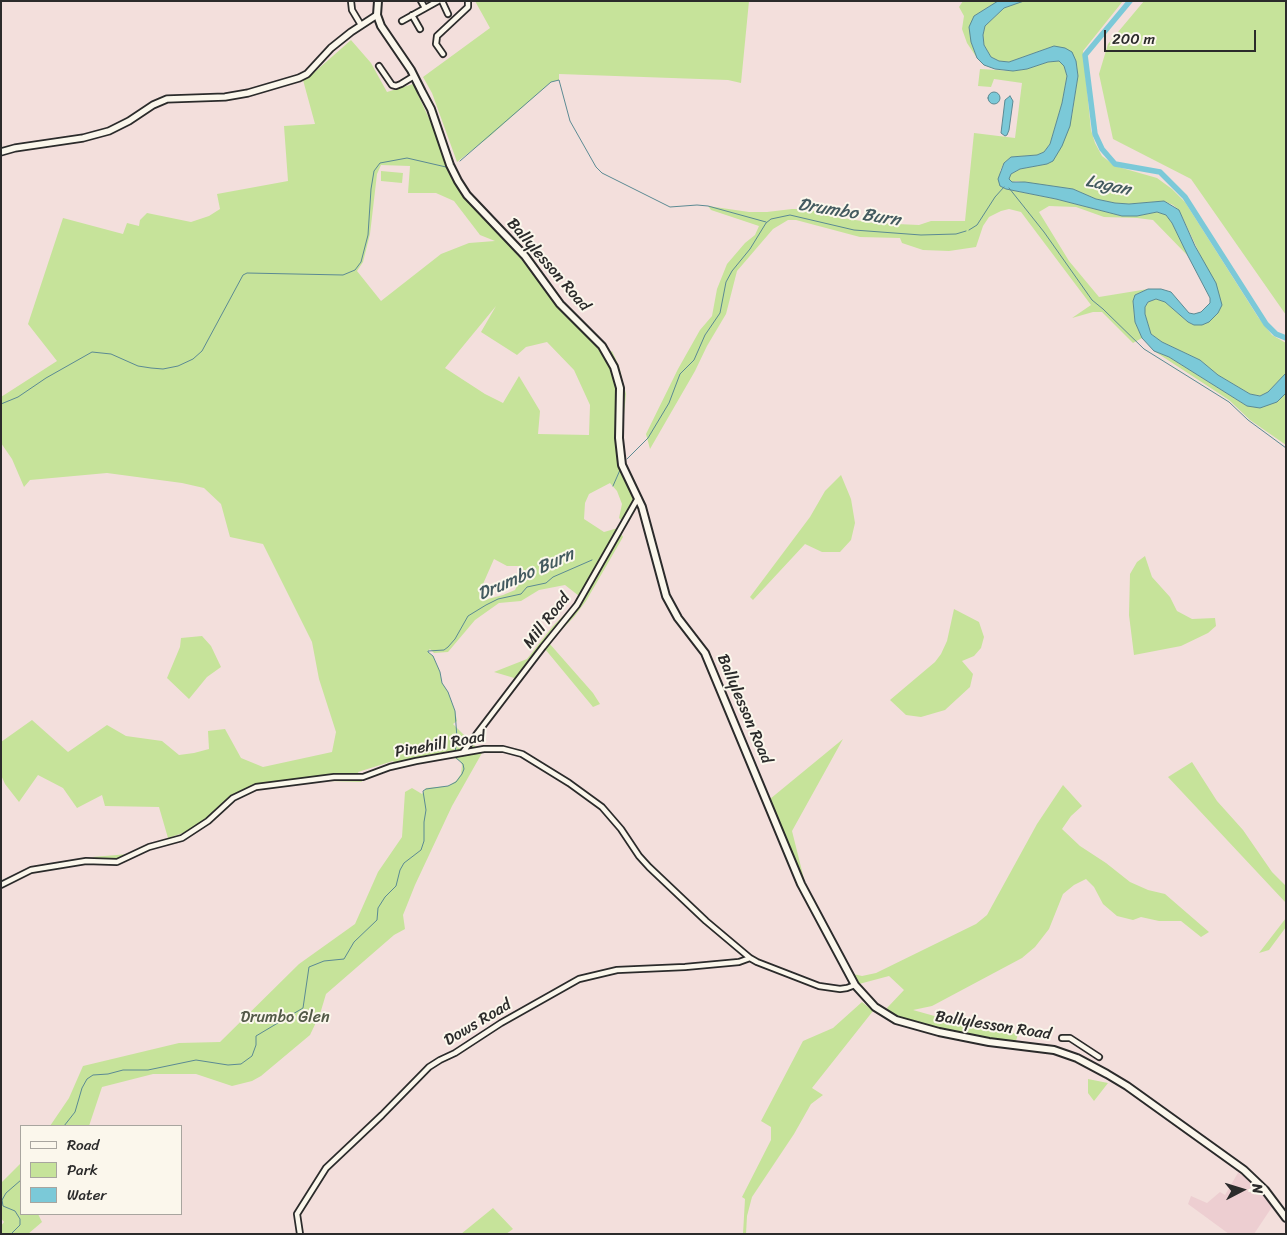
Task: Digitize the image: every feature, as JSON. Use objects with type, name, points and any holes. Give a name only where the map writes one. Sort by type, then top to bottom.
[{"type":"main road","points":[[378,1],[378,15]]},
{"type":"main road","name":"Ballylesson Road","points":[[378,15],[385,34],[414,76],[431,109],[450,165],[467,195],[525,256],[560,304],[590,333],[609,356],[620,388],[618,421],[620,454],[626,475],[639,497],[666,596],[678,618],[705,653],[801,884],[855,985],[875,1007],[896,1020],[939,1032],[989,1042],[1054,1050],[1077,1058],[1107,1074],[1127,1086],[1244,1170],[1266,1190],[1286,1218]]},
{"type":"street","points":[[351,1],[352,10],[361,25]]},
{"type":"street","points":[[421,1],[425,8]]},
{"type":"street","points":[[402,21],[440,1],[448,14]]},
{"type":"street","points":[[443,54],[436,44],[437,36],[468,7],[468,1]]},
{"type":"street","points":[[1,152],[15,148],[83,138],[109,131],[129,121],[153,105],[168,99],[225,97],[248,93],[299,78],[307,74],[331,48],[361,25],[378,15]]},
{"type":"street","points":[[412,15],[420,29]]},
{"type":"street","points":[[379,66],[392,85],[396,86],[414,76]]},
{"type":"street","name":"Mill Road","points":[[461,753],[577,605],[639,497]]},
{"type":"street","name":"Pinehill Road","points":[[1,885],[32,870],[86,861],[117,862],[149,847],[182,838],[208,821],[233,798],[256,787],[334,777],[363,776],[390,767],[452,754],[492,748],[503,749],[522,754],[590,798],[614,819],[649,867],[706,921],[750,958],[819,986],[840,989],[855,985]]},
{"type":"street","name":"Dows Road","points":[[300,1234],[298,1214],[326,1168],[429,1067],[440,1060],[455,1053],[501,1023],[579,978],[617,970],[685,967],[739,962],[750,958]]},
{"type":"street","points":[[1062,1038],[1070,1038],[1099,1057]]},
{"type":"shaded area","points":[[1239,1171],[1254,1183],[1272,1207],[1254,1234],[1229,1234],[1188,1204],[1191,1196],[1207,1203],[1220,1192],[1225,1195]]},
{"type":"green space","points":[[475,1],[749,1],[741,83],[728,80],[559,74],[559,80],[551,82],[489,137],[457,162],[432,93],[423,77],[490,28]]},
{"type":"green space","points":[[963,1],[998,1],[974,16],[971,42],[977,58],[967,43],[962,29],[964,16],[959,7]]},
{"type":"green space","points":[[1024,1],[1123,1],[1083,51],[1091,130],[1095,143],[1102,156],[1115,166],[1157,178],[1185,202],[1258,317],[1272,335],[1286,343],[1286,373],[1268,392],[1260,396],[1250,394],[1218,375],[1200,360],[1162,342],[1151,334],[1145,314],[1145,307],[1148,302],[1156,299],[1165,302],[1194,325],[1202,325],[1218,313],[1204,263],[1179,210],[1173,205],[1164,201],[1129,204],[1115,203],[1096,199],[1073,189],[1012,182],[1009,179],[1011,174],[1020,169],[1047,164],[1072,115],[1078,76],[1076,62],[1054,46],[1009,62],[999,61],[991,57],[984,45],[983,35],[985,26],[1004,8]]},
{"type":"green space","points":[[1144,1],[1286,1],[1286,315],[1191,179],[1113,139],[1099,74],[1108,44]]},
{"type":"green space","name":"Drumbo Glen","points":[[351,40],[371,63],[387,92],[413,84],[433,127],[449,174],[461,193],[521,259],[564,315],[591,339],[604,357],[612,351],[619,366],[626,394],[623,451],[629,474],[637,487],[635,499],[622,521],[619,518],[622,504],[617,491],[610,483],[589,494],[585,503],[584,519],[604,532],[618,528],[623,537],[586,601],[574,617],[549,643],[593,693],[600,704],[593,707],[545,649],[521,680],[494,672],[527,659],[553,626],[574,605],[579,596],[565,585],[539,590],[521,601],[499,603],[475,620],[448,652],[434,653],[430,649],[428,652],[433,656],[440,672],[442,683],[448,692],[455,711],[457,721],[453,724],[482,753],[452,806],[415,885],[403,915],[405,929],[394,935],[326,994],[320,1014],[310,1035],[261,1076],[252,1081],[232,1086],[196,1074],[153,1074],[102,1087],[89,1125],[51,1125],[69,1098],[83,1066],[179,1043],[220,1042],[299,964],[355,924],[378,872],[402,837],[405,792],[412,788],[422,794],[426,788],[448,786],[456,781],[461,774],[462,765],[460,761],[452,757],[396,767],[393,761],[358,772],[362,782],[327,781],[257,789],[244,794],[241,791],[223,802],[208,819],[186,832],[168,838],[159,807],[105,806],[102,795],[77,808],[63,788],[38,775],[19,802],[5,784],[1,775],[1,742],[32,720],[68,752],[107,725],[126,736],[162,741],[179,755],[209,749],[208,731],[225,729],[241,758],[263,767],[332,752],[336,732],[319,679],[312,642],[263,544],[230,537],[221,504],[204,488],[182,483],[107,473],[30,480],[24,487],[12,459],[1,443],[1,397],[57,361],[28,324],[63,218],[123,234],[127,223],[139,226],[140,220],[147,213],[191,222],[209,216],[220,209],[217,194],[288,181],[284,126],[315,124],[303,80],[309,77]],"holes":[[[381,165],[410,166],[408,193],[436,193],[454,201],[480,235],[495,241],[469,243],[441,254],[381,301],[357,271],[363,262],[370,234],[377,174]],[[496,306],[481,332],[517,355],[526,347],[547,342],[574,370],[590,405],[589,435],[538,434],[540,411],[519,376],[503,403],[485,394],[445,368]],[[494,559],[507,566],[522,568],[523,574],[515,590],[484,600],[483,584]]]},
{"type":"green space","points":[[1059,61],[1064,66],[1067,76],[1062,103],[1050,144],[1044,152],[1037,155],[1011,157],[1004,163],[1000,171],[1000,186],[1122,216],[1137,216],[1157,212],[1166,215],[1172,223],[1188,256],[1153,220],[1104,217],[1076,207],[1049,206],[1039,212],[1069,261],[1099,297],[1148,289],[1135,295],[1133,301],[1135,322],[1142,338],[1133,343],[1102,312],[1093,312],[1072,318],[1091,305],[1021,212],[1009,209],[989,217],[983,226],[976,247],[949,251],[923,250],[902,243],[900,238],[860,237],[796,220],[788,220],[773,229],[737,271],[726,314],[650,449],[646,434],[678,369],[700,330],[712,316],[717,289],[727,264],[745,243],[755,235],[759,226],[711,210],[708,206],[749,212],[808,209],[830,216],[874,223],[919,225],[931,221],[965,221],[974,133],[1015,138],[1022,83],[994,79],[991,87],[978,86],[980,69],[1013,71]]},
{"type":"green space","points":[[381,171],[403,173],[402,183],[381,181]]},
{"type":"green space","points":[[1154,351],[1169,357],[1247,406],[1277,402],[1286,393],[1286,445],[1250,420],[1229,400]]},
{"type":"green space","points":[[841,475],[851,499],[855,523],[851,540],[840,552],[822,552],[805,544],[753,600],[750,597],[810,517],[825,491]]},
{"type":"green space","points":[[1145,556],[1152,577],[1170,597],[1177,611],[1192,619],[1215,618],[1216,626],[1208,633],[1181,646],[1134,655],[1129,615],[1130,574],[1137,562]]},
{"type":"green space","points":[[954,609],[979,622],[984,637],[981,648],[974,656],[962,661],[973,674],[970,687],[945,710],[921,717],[906,715],[890,700],[935,662],[941,654],[947,641]]},
{"type":"green space","points":[[202,636],[211,646],[221,667],[207,677],[189,699],[167,678],[180,647],[181,638]]},
{"type":"green space","points":[[843,739],[792,831],[805,883],[770,799]]},
{"type":"green space","points":[[1192,762],[1217,801],[1243,830],[1272,872],[1286,886],[1286,903],[1168,777]]},
{"type":"green space","points":[[1063,785],[1082,806],[1071,816],[1062,829],[1080,846],[1130,882],[1148,890],[1165,894],[1209,932],[1201,937],[1181,921],[1159,921],[1141,917],[1133,920],[1117,916],[1103,904],[1094,887],[1086,879],[1074,885],[1063,894],[1049,929],[1035,947],[1022,958],[932,1006],[913,1010],[963,1024],[1018,1034],[1016,1041],[969,1036],[913,1023],[889,1013],[887,1008],[904,990],[889,976],[859,984],[853,974],[862,976],[876,973],[976,924],[987,915],[1037,824]]},
{"type":"green space","points":[[129,854],[116,860],[92,857]]},
{"type":"green space","points":[[1286,918],[1286,927],[1269,950],[1259,953]]},
{"type":"green space","points":[[862,1002],[873,1011],[812,1088],[823,1095],[811,1104],[794,1134],[752,1197],[747,1216],[746,1234],[743,1234],[745,1199],[742,1197],[771,1140],[771,1127],[761,1121],[803,1041],[833,1028]]},
{"type":"green space","points":[[1088,1079],[1108,1083],[1094,1101],[1088,1093]]},
{"type":"green space","points":[[20,1164],[20,1215],[38,1215],[42,1222],[28,1234],[1,1234],[1,1226],[4,1222],[1,1218],[1,1183]]},
{"type":"green space","points":[[493,1208],[513,1229],[506,1234],[461,1234]]},
{"type":"water","points":[[998,1],[1024,1],[1004,8],[985,26],[983,35],[984,45],[991,57],[999,61],[1009,62],[1054,46],[1065,48],[1072,52],[1076,61],[1078,76],[1070,126],[1062,146],[1053,161],[1047,164],[1020,169],[1011,174],[1009,179],[1012,182],[1073,189],[1096,199],[1115,203],[1129,204],[1164,201],[1179,210],[1195,246],[1216,283],[1222,305],[1218,313],[1209,322],[1202,325],[1194,325],[1165,302],[1156,299],[1148,302],[1145,307],[1145,314],[1151,334],[1162,342],[1200,360],[1218,375],[1250,394],[1260,396],[1268,392],[1286,373],[1286,393],[1277,402],[1260,408],[1247,406],[1169,357],[1154,351],[1142,338],[1135,322],[1133,301],[1135,295],[1148,289],[1161,289],[1171,292],[1189,313],[1194,314],[1201,312],[1210,303],[1210,298],[1172,223],[1166,215],[1157,212],[1137,216],[1122,216],[1000,186],[998,179],[1004,163],[1011,157],[1037,155],[1044,152],[1050,144],[1062,103],[1067,76],[1064,66],[1059,61],[1013,71],[995,69],[984,65],[977,58],[971,42],[969,27],[974,16]]},
{"type":"water","points":[[992,92],[996,92],[1000,98],[996,104],[992,104],[988,100],[988,96]]},
{"type":"water","points":[[1010,96],[1013,101],[1009,130],[1005,136],[1001,133],[1005,100]]},
{"type":"waterway","points":[[1130,1],[1085,55],[1095,134],[1102,149],[1115,164],[1160,172],[1185,197],[1266,324],[1276,334],[1286,338]]},
{"type":"waterway","points":[[460,161],[551,82],[559,80],[570,121],[596,167],[602,173],[670,207],[708,206],[766,222]]},
{"type":"waterway","points":[[1,404],[18,397],[46,378],[92,352],[111,354],[138,366],[163,369],[178,366],[193,359],[202,351],[243,275],[247,273],[343,275],[355,270],[361,262],[368,235],[371,189],[374,171],[380,163],[407,158],[446,167]]},
{"type":"waterway","name":"Drumbo Burn","points":[[969,230],[977,225],[995,197],[1004,187]]},
{"type":"waterway","points":[[1009,188],[1044,232],[1092,300],[1144,349],[1229,402],[1248,420],[1286,448]]},
{"type":"waterway","name":"Drumbo Burn","points":[[627,459],[648,438],[669,403],[680,374],[694,360],[705,335],[720,313],[726,282],[732,271],[750,249],[766,223],[771,219],[790,215],[854,230],[921,235],[956,234],[966,231]]},
{"type":"waterway","name":"Drumbo Burn","points":[[613,486],[620,470]]},
{"type":"waterway","name":"Drumbo Burn","points":[[455,753],[457,738],[455,711],[448,692],[442,683],[440,672],[433,656],[428,651],[444,650],[448,647],[455,639],[468,616],[486,605],[498,599],[521,594],[527,587],[546,583],[553,577],[592,560]]},
{"type":"waterway","name":"Drumbo Burn","points":[[65,1125],[75,1112],[82,1088],[87,1079],[93,1075],[123,1070],[148,1070],[196,1060],[228,1065],[241,1064],[252,1056],[256,1045],[256,1036],[303,1008],[309,967],[324,961],[344,959],[354,942],[377,920],[378,908],[385,897],[396,886],[404,863],[421,850],[424,841],[426,810],[423,791],[448,786],[456,782],[464,769],[463,764],[455,757]]},
{"type":"waterway","name":"Drumbo Burn","points":[[11,1234],[20,1225],[20,1219],[15,1211],[3,1206],[2,1200],[6,1193],[20,1181]]},
{"type":"water label","name":"Lagan","points":[[1108,186]]}]
